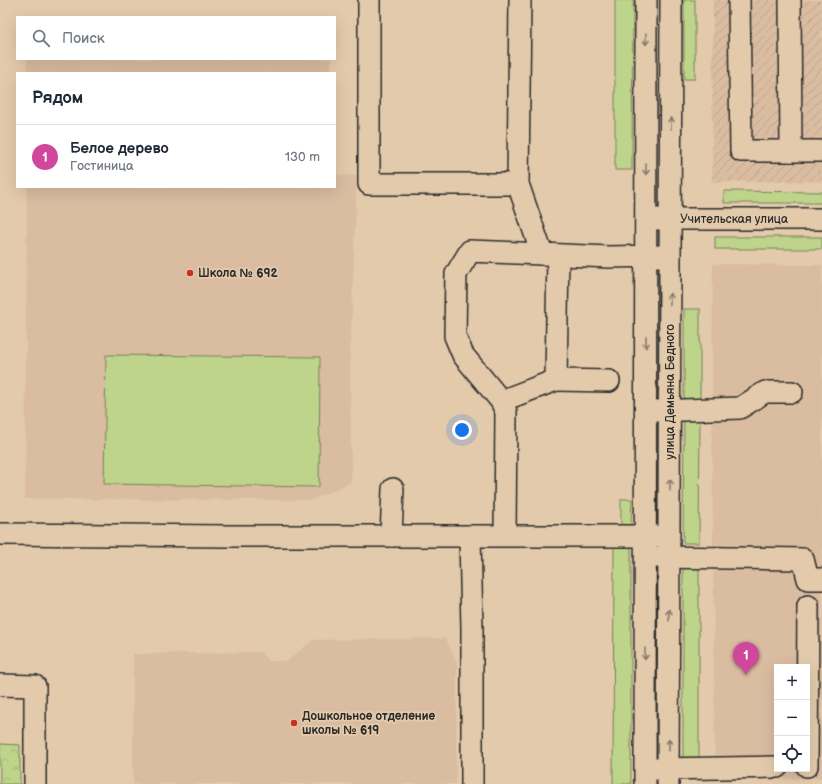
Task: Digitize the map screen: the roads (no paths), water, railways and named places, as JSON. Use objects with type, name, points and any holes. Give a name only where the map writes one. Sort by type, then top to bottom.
[{"type":"street","points":[[368,0],[369,184],[518,184]]},
{"type":"street","points":[[520,0],[518,184],[550,254],[556,380]]},
{"type":"street","name":"улица Демьяна Бедного","points":[[645,777],[646,0]]},
{"type":"street","name":"улица Демьяна Бедного","points":[[668,777],[672,0]]},
{"type":"street","points":[[739,0],[741,151],[822,151]]},
{"type":"street","points":[[790,0],[791,151]]},
{"type":"street","name":"Учительская улица","points":[[646,219],[822,219]]},
{"type":"street","points":[[504,535],[506,412],[501,401],[463,355],[455,336],[456,274],[470,251],[610,257],[670,255]]},
{"type":"street","points":[[501,401],[556,380],[609,381]]},
{"type":"street","points":[[646,411],[740,408],[765,392],[792,392]]},
{"type":"street","points":[[391,536],[393,489]]},
{"type":"street","points":[[0,534],[669,536]]},
{"type":"street","points":[[470,536],[472,629],[472,784]]},
{"type":"street","points":[[645,557],[803,559],[808,579],[822,579]]},
{"type":"street","points":[[808,606],[812,759]]},
{"type":"street","points":[[0,685],[35,686],[35,784]]},
{"type":"street","points":[[645,777],[668,777],[774,767]]},
{"type":"place","name":"Школа № 692","points":[[190,273]]},
{"type":"place","name":"Белое дерево","points":[[746,675]]},
{"type":"place","name":"Дошкольное отделение школы № 619","points":[[294,723]]}]
